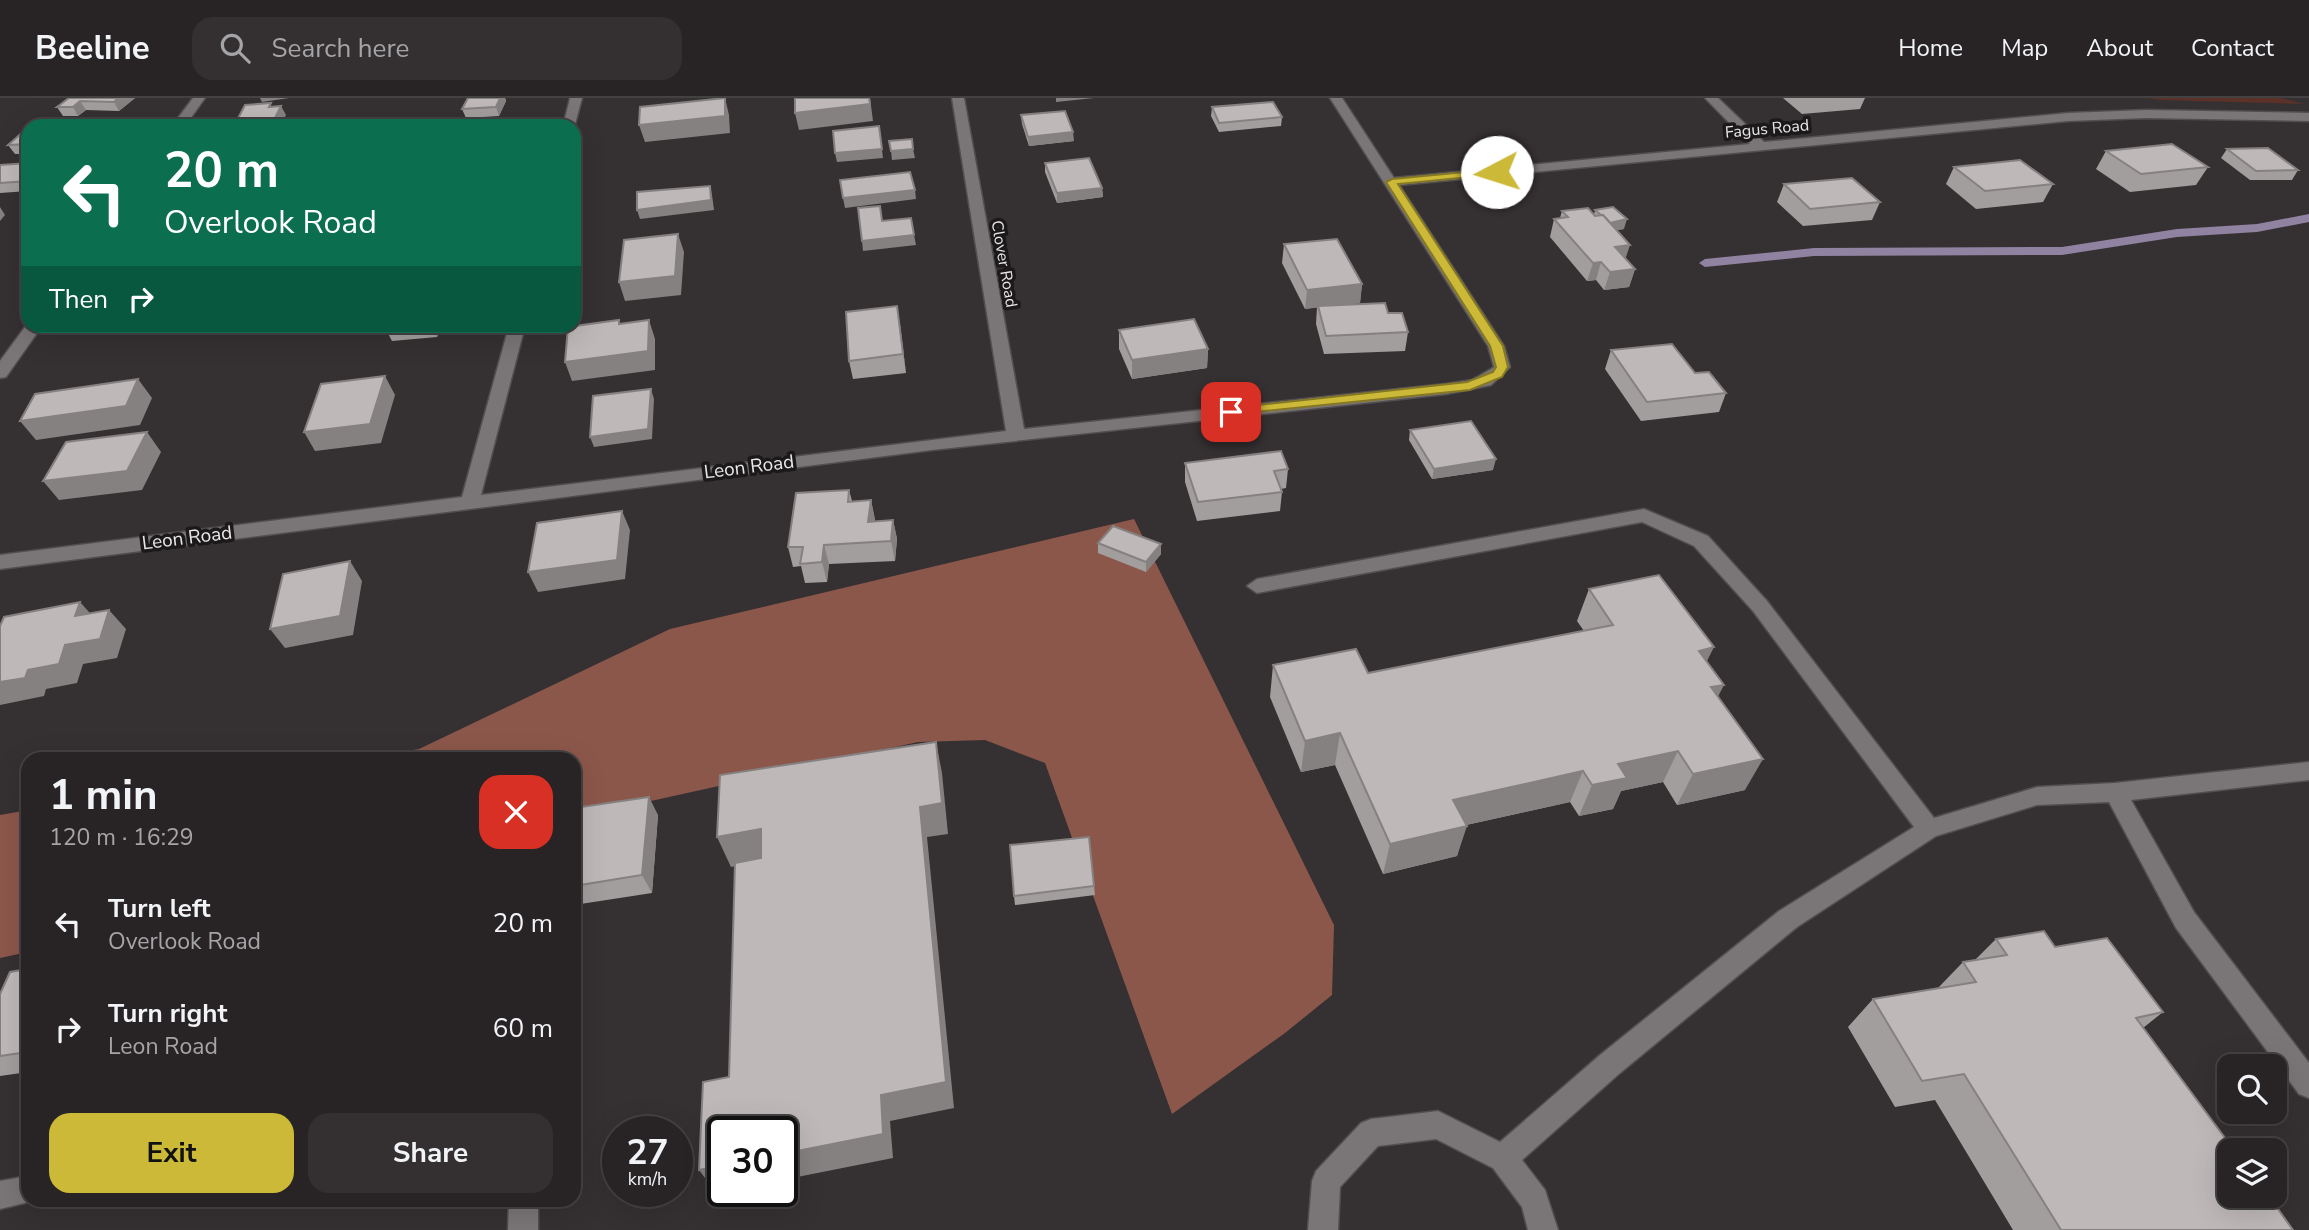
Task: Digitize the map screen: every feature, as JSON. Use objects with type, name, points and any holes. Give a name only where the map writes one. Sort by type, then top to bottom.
[{"type":"street","points":[[183,119],[198,98]]},
{"type":"street","points":[[571,119],[576,98]]},
{"type":"street","name":"Clover Road","points":[[958,98],[1016,435]]},
{"type":"street","points":[[1336,98],[1392,182]]},
{"type":"street","points":[[1711,98],[1761,147]]},
{"type":"street","points":[[2121,98],[2146,114]]},
{"type":"street","name":"Fagus Road","points":[[1392,182],[2068,117],[2146,114],[2309,117]]},
{"type":"street","name":"Leon Road","points":[[0,562],[1016,435],[1446,389],[1470,386],[1497,375],[1502,367],[1496,346],[1392,182]]},
{"type":"street","points":[[0,373],[29,333]]},
{"type":"street","points":[[470,503],[515,333]]},
{"type":"street","points":[[1257,586],[1644,515],[1702,541],[1760,606],[1929,829]]},
{"type":"street","points":[[1503,1158],[1610,1064],[1788,919],[1929,829],[2038,796],[2115,792],[2309,771]]},
{"type":"street","points":[[2115,792],[2185,920],[2309,1085]]},
{"type":"street","points":[[1323,1230],[1326,1181],[1371,1133],[1438,1125],[1503,1158],[1535,1200],[1543,1230]]},
{"type":"street","points":[[0,1195],[21,1191]]},
{"type":"street","points":[[523,1230],[524,1207]]},
{"type":"shaded area","points":[[2146,98],[2281,98],[2304,104],[2162,100]]},
{"type":"shaded area","points":[[1134,519],[1334,925],[1332,995],[1285,1033],[1172,1114],[1045,763],[985,740],[918,742],[581,816],[581,752],[401,752],[419,749],[670,629]]},
{"type":"shaded area","points":[[21,811],[21,954],[0,958],[0,815]]},
{"type":"building","points":[[69,98],[118,98],[114,102],[80,101],[73,107],[57,107]]},
{"type":"building","points":[[468,98],[500,98],[496,107],[462,109]]},
{"type":"building","points":[[725,98],[725,116],[639,125],[640,107]]},
{"type":"building","points":[[795,98],[869,98],[870,104],[795,113]]},
{"type":"building","points":[[1273,102],[1282,117],[1219,123],[1212,107]]},
{"type":"building","points":[[271,103],[269,107],[281,106],[274,119],[238,119],[245,105]]},
{"type":"building","points":[[1065,111],[1073,132],[1028,137],[1021,115]]},
{"type":"building","points":[[879,126],[882,149],[835,153],[833,131]]},
{"type":"building","points":[[21,134],[21,144],[8,145]]},
{"type":"building","points":[[912,139],[913,149],[891,151],[889,141]]},
{"type":"building","points":[[2172,144],[2208,167],[2141,174],[2106,151]]},
{"type":"building","points":[[2268,148],[2298,170],[2256,171],[2227,149]]},
{"type":"building","points":[[1089,158],[1102,188],[1057,193],[1045,163]]},
{"type":"building","points":[[2020,160],[2053,184],[1985,191],[1954,167]]},
{"type":"building","points":[[21,164],[21,182],[0,183],[0,165]]},
{"type":"building","points":[[910,172],[915,190],[843,198],[840,180]]},
{"type":"building","points":[[1852,178],[1880,202],[1810,209],[1784,184]]},
{"type":"building","points":[[710,186],[711,200],[637,210],[637,192]]},
{"type":"building","points":[[880,206],[882,221],[911,218],[914,235],[862,241],[858,208]]},
{"type":"building","points":[[1613,207],[1627,219],[1610,223],[1595,210]]},
{"type":"building","points":[[1588,208],[1595,216],[1603,215],[1630,245],[1615,247],[1635,269],[1610,272],[1601,262],[1593,263],[1554,219],[1568,217],[1562,211]]},
{"type":"building","points":[[678,234],[675,276],[619,282],[624,240]]},
{"type":"building","points":[[1337,239],[1362,284],[1307,290],[1284,244]]},
{"type":"building","points":[[1385,303],[1388,313],[1402,313],[1408,332],[1326,336],[1318,306]]},
{"type":"building","points":[[897,306],[903,354],[849,361],[846,312]]},
{"type":"building","points":[[1194,319],[1208,349],[1132,360],[1119,330]]},
{"type":"building","points":[[619,320],[619,324],[649,320],[648,351],[565,362],[567,333],[581,333],[581,325]]},
{"type":"building","points":[[1672,344],[1695,373],[1709,372],[1726,393],[1647,402],[1611,350]]},
{"type":"building","points":[[385,376],[370,424],[304,432],[321,384]]},
{"type":"building","points":[[138,379],[126,406],[20,421],[35,394]]},
{"type":"building","points":[[651,389],[648,429],[590,437],[593,396]]},
{"type":"building","points":[[1471,421],[1496,459],[1434,469],[1410,430]]},
{"type":"building","points":[[147,432],[127,471],[43,481],[66,442]]},
{"type":"building","points":[[1281,451],[1288,469],[1274,471],[1282,492],[1198,502],[1185,463]]},
{"type":"building","points":[[849,490],[848,502],[871,500],[868,522],[893,520],[891,541],[824,545],[822,562],[800,564],[803,547],[788,547],[796,493]]},
{"type":"building","points":[[622,511],[617,560],[528,572],[537,523]]},
{"type":"building","points":[[1113,526],[1161,544],[1146,562],[1098,543]]},
{"type":"building","points":[[350,561],[340,616],[270,629],[283,574]]},
{"type":"building","points":[[1659,575],[1714,647],[1699,651],[1724,685],[1711,687],[1763,759],[1693,774],[1678,751],[1618,764],[1627,778],[1592,785],[1583,771],[1453,800],[1467,826],[1390,844],[1340,733],[1305,741],[1273,665],[1356,649],[1368,673],[1613,625],[1589,589]]},
{"type":"building","points":[[80,602],[75,616],[109,610],[100,639],[65,645],[59,664],[28,670],[25,678],[0,682],[0,626],[4,617]]},
{"type":"building","points":[[936,742],[942,803],[920,807],[946,1082],[881,1095],[883,1134],[798,1151],[798,1116],[707,1116],[707,1168],[699,1170],[703,1082],[729,1077],[735,863],[761,858],[761,829],[717,837],[720,775]]},
{"type":"building","points":[[649,797],[642,875],[581,885],[581,807]]},
{"type":"building","points":[[1089,837],[1094,886],[1014,896],[1010,845]]},
{"type":"building","points":[[2044,931],[2055,947],[2107,938],[2163,1012],[2136,1018],[2225,1138],[2217,1138],[2217,1208],[2277,1208],[2293,1230],[2061,1230],[1964,1074],[1922,1081],[1873,999],[1976,982],[1963,962],[2007,955],[1996,939]]},
{"type":"building","points":[[21,970],[21,1053],[0,1056],[0,994],[10,972]]},
{"type":"waterway","points":[[1705,263],[1814,252],[2062,251],[2177,233],[2257,228],[2309,218]]},
{"type":"route","points":[[1231,412],[1470,386],[1497,375],[1502,367],[1502,357],[1392,182],[1497,172]]}]
